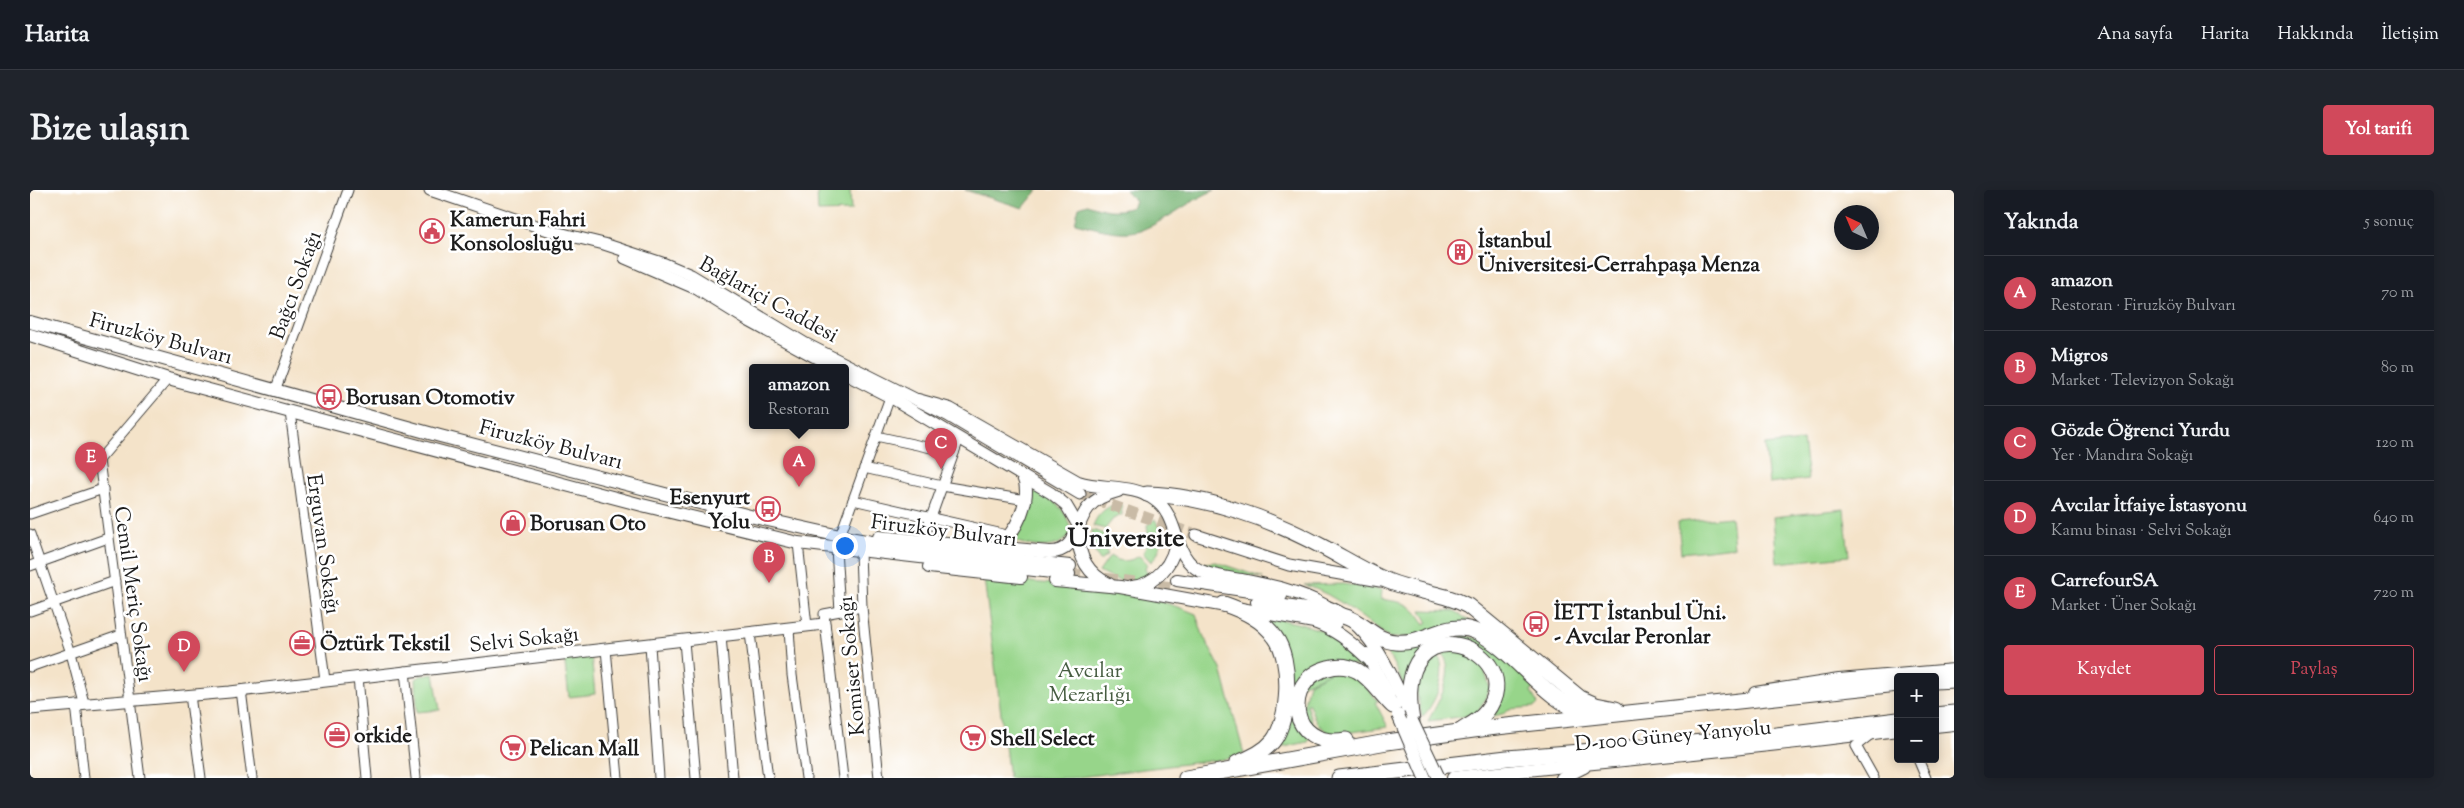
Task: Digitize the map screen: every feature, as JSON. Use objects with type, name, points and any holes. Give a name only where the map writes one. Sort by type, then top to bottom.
[{"type":"highway","points":[[1147,494],[1210,504],[1267,522],[1308,539],[1359,568],[1392,582],[1447,596],[1468,606],[1568,689],[1586,701],[1605,708],[1643,710]]},
{"type":"highway","points":[[1206,775],[1252,757],[1269,746],[1279,729],[1284,706],[1286,663],[1276,638],[1252,615],[1224,604]]},
{"type":"highway","points":[[1343,616],[1354,619],[1378,637],[1396,642],[1404,642],[1445,629],[1463,628],[1470,630],[1492,643],[1566,706],[1594,716]]},
{"type":"highway","points":[[1412,721],[1409,697],[1414,668],[1420,658],[1437,647],[1448,644],[1465,646],[1474,650],[1487,662],[1493,676],[1494,694],[1483,715],[1457,734]]},
{"type":"highway","points":[[1387,742],[1359,738],[1332,742],[1316,738],[1301,722],[1297,708],[1297,698],[1310,676],[1325,668],[1341,666],[1357,670],[1364,675],[1396,711]]},
{"type":"highway","points":[[1939,681],[1954,680]]},
{"type":"highway","points":[[1186,778],[1387,742],[1643,710],[1894,684]]},
{"type":"highway","points":[[1939,715],[1954,713]]},
{"type":"highway","points":[[1339,778],[1507,758],[1752,738],[1894,720]]},
{"type":"highway","points":[[1359,778],[1374,774]]},
{"type":"main road","name":"Bağlariçi Caddesi","points":[[430,190],[559,233],[604,244],[665,264],[690,275],[730,304],[828,364]]},
{"type":"main road","name":"Bağlariçi Caddesi","points":[[730,304],[846,364]]},
{"type":"main road","name":"Firuzköy Bulvarı","points":[[30,322],[363,415],[754,517],[911,549],[1070,570],[860,552],[798,543],[290,412],[168,378],[30,335]]},
{"type":"main road","name":"Bağlariçi Caddesi","points":[[849,366],[947,415],[1080,494]]},
{"type":"main road","name":"Bağlariçi Caddesi","points":[[849,376],[890,397],[1066,505],[1078,530]]},
{"type":"main road","points":[[207,388],[223,386],[260,396],[275,391]]},
{"type":"main road","points":[[918,400],[950,409],[1078,482],[1092,486],[1147,494],[1167,512],[1185,557],[1201,571],[1289,589],[1343,616],[1370,639],[1380,654],[1439,778]]},
{"type":"main road","points":[[290,412],[304,407],[342,416],[363,415]]},
{"type":"main road","points":[[533,475],[539,468],[570,474],[586,473]]},
{"type":"main road","points":[[997,546],[1010,534],[1026,500],[1027,489],[1023,477]]},
{"type":"main road","points":[[845,537],[886,536],[1054,552],[1064,548],[1078,530],[1085,512],[1097,499],[1108,493],[1123,490]]},
{"type":"main road","points":[[1078,530],[1080,555],[1087,567],[1096,577],[1107,584],[1120,587],[1134,587],[1147,583],[1159,575],[1170,562],[1176,536]]},
{"type":"main road","points":[[1196,535],[1289,565],[1392,582]]},
{"type":"main road","points":[[860,552],[915,565],[1120,587],[1224,604],[1314,622],[1331,628],[1347,639],[1371,661]]},
{"type":"main road","points":[[1326,606],[1290,597],[1176,584],[1319,613],[1353,634],[1362,644],[1371,661],[1426,778]]},
{"type":"main road","name":"Selvi Sokağı","points":[[30,709],[80,703],[322,683],[405,671],[824,624]]},
{"type":"main road","points":[[1712,704],[1733,697],[1811,684],[1954,670]]},
{"type":"main road","points":[[1939,726],[1954,724]]},
{"type":"main road","name":"D-100 Güney Yanyolu","points":[[1452,778],[1600,761],[1734,750],[1894,731]]},
{"type":"main road","points":[[1562,778],[1600,761]]},
{"type":"main road","points":[[1481,775],[1505,778]]},
{"type":"street","name":"Bağcı Sokağı","points":[[275,391],[348,190]]},
{"type":"street","name":"Cemil Meriç Sokağı","points":[[140,778],[108,538],[100,460],[168,378]]},
{"type":"street","points":[[845,537],[853,500],[890,397]]},
{"type":"street","name":"Erguvan Sokağı","points":[[290,412],[322,683]]},
{"type":"street","points":[[876,436],[954,453]]},
{"type":"street","points":[[923,540],[959,439]]},
{"type":"street","points":[[864,468],[942,486],[1026,500]]},
{"type":"street","points":[[30,514],[102,489]]},
{"type":"street","points":[[853,500],[1003,534]]},
{"type":"street","points":[[30,534],[71,653],[80,703],[84,778]]},
{"type":"street","points":[[30,566],[108,538]]},
{"type":"street","points":[[798,543],[807,626]]},
{"type":"street","points":[[836,549],[840,611]]},
{"type":"street","name":"Komiser Sokağı","points":[[860,552],[862,606],[879,778]]},
{"type":"street","points":[[30,611],[115,581]]},
{"type":"street","points":[[842,778],[824,614],[862,606]]},
{"type":"street","points":[[789,628],[792,675],[806,778]]},
{"type":"street","points":[[750,632],[768,778]]},
{"type":"street","points":[[30,667],[121,635]]},
{"type":"street","points":[[720,636],[733,778]]},
{"type":"street","points":[[684,640],[696,778]]},
{"type":"street","points":[[650,645],[659,778]]},
{"type":"street","points":[[606,649],[618,778]]},
{"type":"street","points":[[405,671],[416,778]]},
{"type":"street","points":[[358,677],[367,778]]},
{"type":"street","points":[[241,690],[252,778]]},
{"type":"street","points":[[190,695],[201,778]]},
{"type":"street","points":[[1871,734],[1856,746],[1874,778]]},
{"type":"street","points":[[1920,763],[1926,778]]},
{"type":"green space","points":[[817,190],[850,190],[851,211],[818,212]]},
{"type":"green space","points":[[965,190],[1038,190],[1023,208]]},
{"type":"green space","points":[[1125,190],[1215,190],[1153,225],[1136,231],[1110,231],[1075,223],[1079,207],[1088,204],[1110,210],[1132,207],[1135,201]]},
{"type":"green space","points":[[1803,441],[1808,479],[1769,484],[1765,445]]},
{"type":"green space","points":[[1034,492],[1048,498],[1060,507],[1070,526],[1070,534],[1053,546],[1037,546],[1015,541]]},
{"type":"green space","points":[[1116,504],[1121,504],[1122,515],[1113,519],[1105,529],[1093,526],[1104,510]]},
{"type":"green space","points":[[1844,509],[1849,556],[1777,563],[1773,517]]},
{"type":"green space","points":[[1731,517],[1734,547],[1681,553],[1678,522]]},
{"type":"green space","points":[[1155,519],[1160,535],[1160,547],[1151,562],[1143,553],[1149,541],[1147,525]]},
{"type":"green space","points":[[1092,530],[1103,533],[1103,547],[1108,554],[1100,561],[1092,547]]},
{"type":"green space","points":[[1110,556],[1124,561],[1132,560],[1139,556],[1147,563],[1145,569],[1148,575],[1136,580],[1124,581],[1111,578],[1099,572]]},
{"type":"green space","points":[[1216,562],[1263,578],[1217,572],[1199,564]]},
{"type":"green space","name":"Avcılar Mezarlığı","points":[[984,578],[1119,592],[1171,605],[1196,614],[1203,635],[1221,669],[1244,754],[1233,758],[1071,778],[1009,778]]},
{"type":"green space","points":[[1343,584],[1382,590],[1381,599],[1407,605],[1416,612],[1425,625],[1428,623],[1421,610],[1455,611],[1471,622],[1416,636],[1390,638],[1339,601],[1304,585]]},
{"type":"green space","points":[[1261,615],[1308,626],[1334,637],[1356,656],[1367,671],[1353,664],[1296,687],[1310,739],[1308,742],[1274,749],[1289,694]]},
{"type":"green space","points":[[1450,632],[1480,639],[1535,686],[1531,692],[1538,704],[1535,707],[1509,709],[1502,714],[1489,717],[1497,673],[1441,641],[1404,686],[1390,657],[1380,643]]},
{"type":"green space","points":[[1455,649],[1482,662],[1490,689],[1478,712],[1467,716],[1428,721],[1441,697],[1447,679],[1448,671],[1443,654],[1439,656],[1442,672],[1436,697],[1422,717],[1414,680],[1432,655]]},
{"type":"green space","points":[[591,654],[595,694],[569,697],[564,656]]},
{"type":"green space","points":[[1335,670],[1359,679],[1378,701],[1375,702],[1388,727],[1330,735],[1316,722],[1309,704],[1306,704],[1312,723],[1330,738],[1320,736],[1302,711],[1309,683]]},
{"type":"green space","points":[[434,674],[440,710],[417,712],[416,679],[420,676]]},
{"type":"tunnel","points":[[1080,494],[1196,535]]},
{"type":"tunnel","points":[[1069,574],[1176,588]]},
{"type":"place","name":"Kamerun Fahri Konsolosluğu","points":[[432,231]]},
{"type":"place","name":"İstanbul Üniversitesi-Cerrahpaşa Menza","points":[[1460,252]]},
{"type":"place","name":"Borusan Otomotiv","points":[[329,397]]},
{"type":"place","name":"Gözde Öğrenci Yurdu","points":[[941,469]]},
{"type":"place","name":"CarrefourSA","points":[[91,483]]},
{"type":"place","name":"amazon","points":[[799,487]]},
{"type":"place","name":"Esenyurt Yolu","points":[[768,509]]},
{"type":"place","name":"Borusan Oto","points":[[513,523]]},
{"type":"place","name":"Migros","points":[[769,583]]},
{"type":"place","name":"İETT İstanbul Üni. - Avcılar Peronlar","points":[[1536,624]]},
{"type":"place","name":"Öztürk Tekstil","points":[[302,643]]},
{"type":"place","name":"Avcılar İtfaiye İstasyonu","points":[[184,672]]},
{"type":"place","name":"orkide","points":[[337,735]]},
{"type":"place","name":"Shell Select","points":[[973,738]]},
{"type":"place","name":"Pelican Mall","points":[[513,748]]},
{"type":"district","name":"Üniversite","points":[[1126,537]]}]
